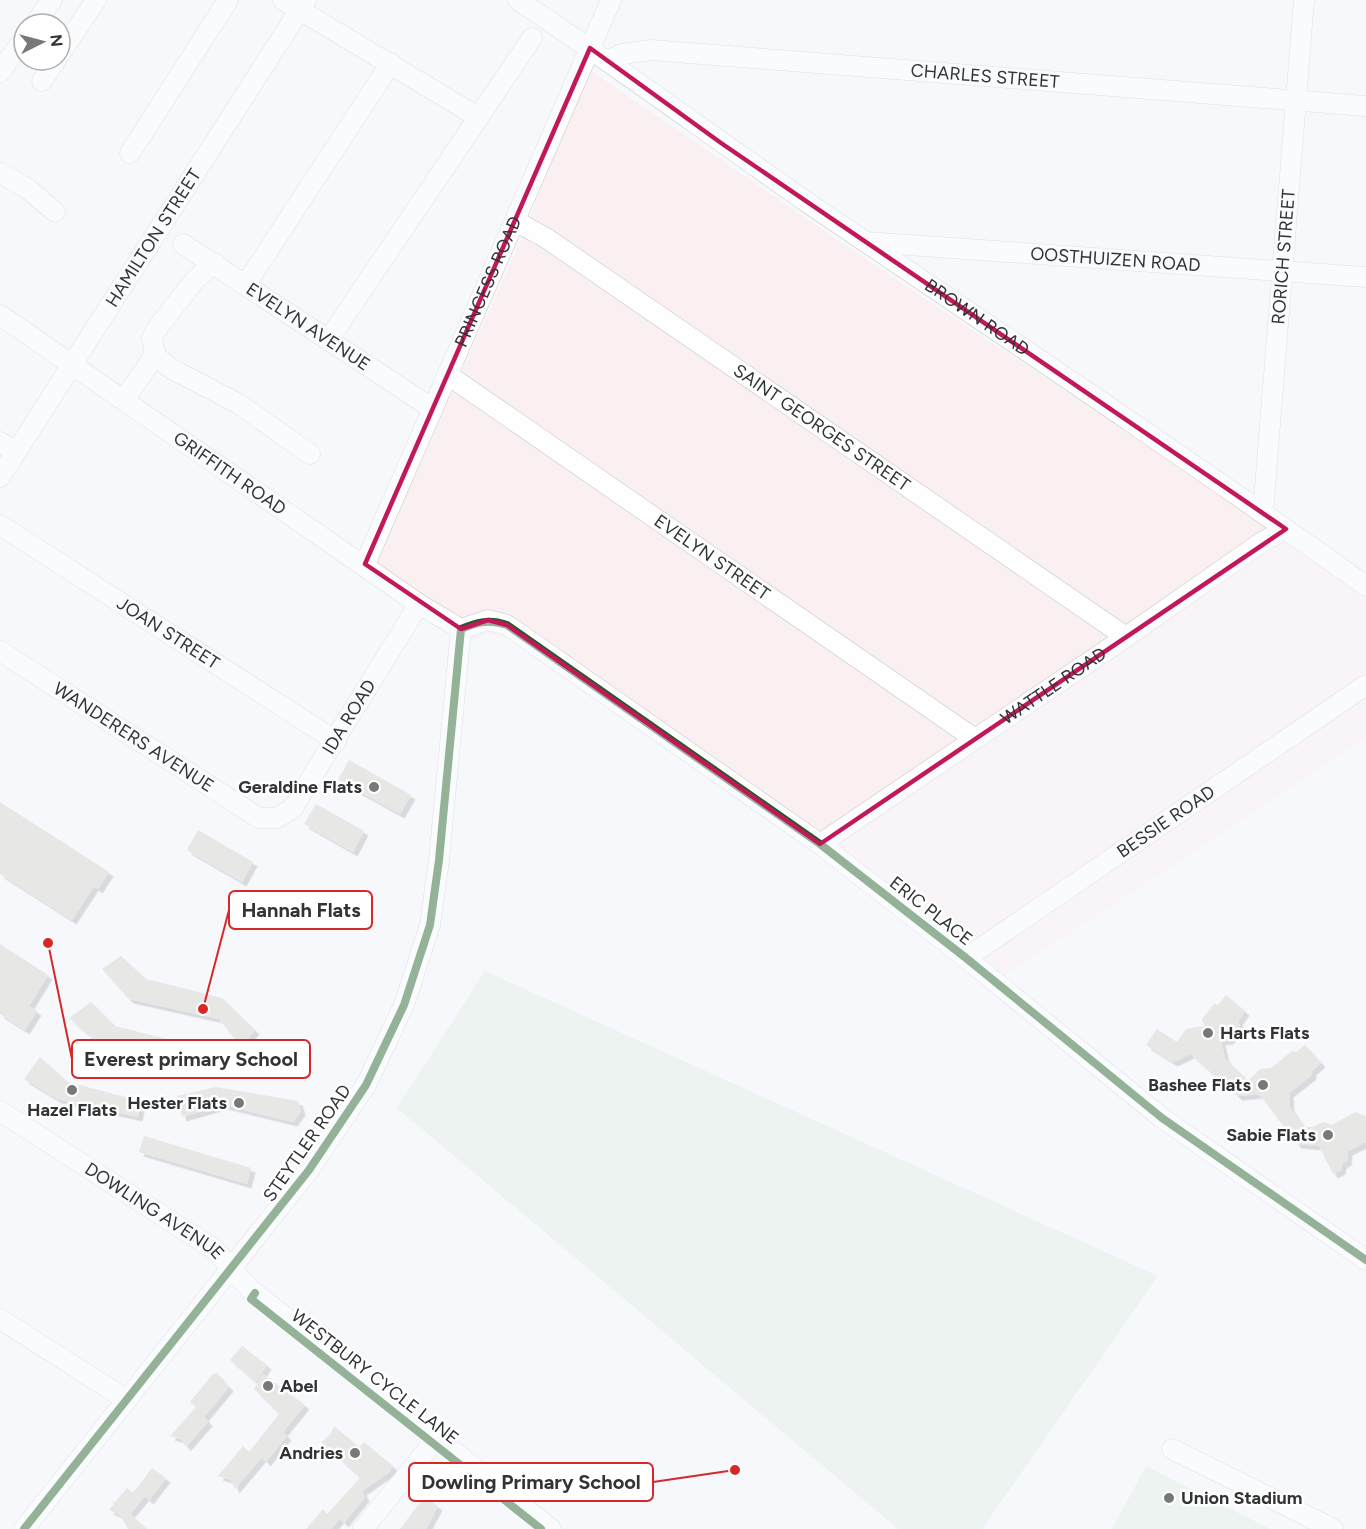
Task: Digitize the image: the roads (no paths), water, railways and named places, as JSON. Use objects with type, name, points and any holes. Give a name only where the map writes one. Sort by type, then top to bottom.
[{"type":"street","points":[[72,36],[96,0]]},
{"type":"street","points":[[130,153],[228,0]]},
{"type":"street","points":[[518,0],[590,48]]},
{"type":"street","name":"PRINCESS ROAD","points":[[365,564],[610,0]]},
{"type":"street","name":"RORICH STREET","points":[[1263,512],[1304,0]]},
{"type":"street","points":[[296,3],[478,117]]},
{"type":"street","name":"HAMILTON STREET","points":[[0,477],[8,447],[70,364],[296,3]]},
{"type":"street","points":[[329,339],[532,38]]},
{"type":"street","name":"BROWN ROAD","points":[[590,48],[866,242],[1263,512],[1366,586]]},
{"type":"street","name":"CHARLES STREET","points":[[607,61],[622,54],[651,50],[1366,106]]},
{"type":"street","points":[[0,72],[12,56]]},
{"type":"street","points":[[246,284],[391,63]]},
{"type":"street","points":[[42,81],[48,72]]},
{"type":"street","points":[[0,173],[28,189],[55,212]]},
{"type":"street","name":"SAINT GEORGES STREET","points":[[515,221],[546,238],[1126,637]]},
{"type":"street","name":"OOSTHUIZEN ROAD","points":[[866,242],[1366,277]]},
{"type":"street","name":"EVELYN AVENUE","points":[[183,244],[433,409]]},
{"type":"street","points":[[214,263],[195,280],[156,330],[152,338],[155,356],[170,368],[239,404],[310,454]]},
{"type":"street","name":"GRIFFITH ROAD","points":[[0,315],[365,564],[419,604],[461,629]]},
{"type":"street","points":[[124,400],[155,356]]},
{"type":"street","name":"EVELYN STREET","points":[[448,375],[975,739]]},
{"type":"street","name":"JOAN STREET","points":[[0,525],[336,741]]},
{"type":"street","name":"WATTLE ROAD","points":[[820,844],[1262,542],[1286,529]]},
{"type":"street","name":"IDA ROAD","points":[[268,819],[277,819],[292,809],[419,604]]},
{"type":"street","name":"ERIC PLACE","points":[[461,629],[488,620],[507,626],[820,844],[966,958],[1162,1118],[1366,1260]]},
{"type":"street","name":"STEYTLER ROAD","points":[[24,1529],[232,1269],[342,1125],[366,1085],[404,1005],[418,966],[436,890],[461,629]]},
{"type":"street","name":"WANDERERS AVENUE","points":[[0,651],[259,818],[268,819]]},
{"type":"street","name":"BESSIE ROAD","points":[[966,958],[1366,685]]},
{"type":"street","name":"DOWLING AVENUE","points":[[0,1111],[214,1249],[255,1293],[551,1529]]},
{"type":"street","points":[[0,1319],[127,1400]]},
{"type":"street","points":[[363,1529],[437,1438]]},
{"type":"street","points":[[1172,1449],[1333,1529]]},
{"type":"place","name":"Geraldine Flats","points":[[374,787]]},
{"type":"place","name":"Everest primary School","points":[[48,943]]},
{"type":"place","name":"Hannah Flats","points":[[203,1009]]},
{"type":"place","name":"Harts Flats","points":[[1208,1033]]},
{"type":"place","name":"Bashee Flats","points":[[1263,1085]]},
{"type":"place","name":"Hazel Flats","points":[[72,1090]]},
{"type":"place","name":"Hester Flats","points":[[239,1103]]},
{"type":"place","name":"Sabie Flats","points":[[1328,1135]]},
{"type":"place","name":"Abel","points":[[268,1386]]},
{"type":"place","name":"Andries","points":[[355,1453]]},
{"type":"place","name":"Dowling Primary School","points":[[735,1470]]},
{"type":"place","name":"Union Stadium","points":[[1169,1498]]}]
